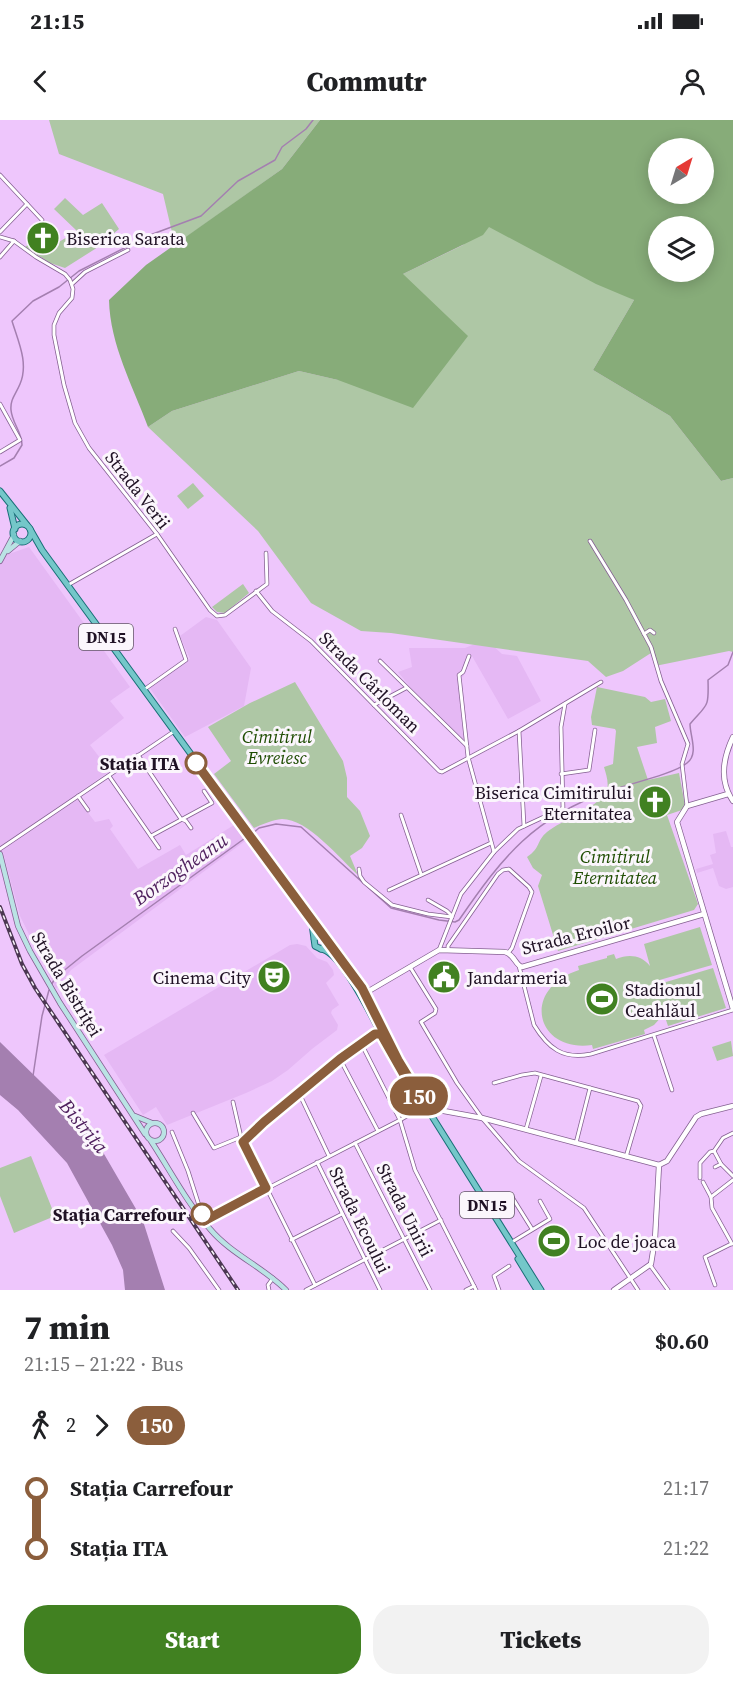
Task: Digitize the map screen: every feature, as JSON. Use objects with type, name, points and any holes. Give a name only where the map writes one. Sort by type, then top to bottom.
[{"type":"main road","name":"DN15","points":[[0,491],[29,528],[42,550],[363,994],[424,1106],[539,1290]]},
{"type":"main road","name":"DN15","points":[[9,503],[14,532],[24,541],[42,550]]},
{"type":"main road","points":[[0,561],[14,532],[20,525],[29,528],[31,534],[4,555]]},
{"type":"main road","name":"Strada Bistriței","points":[[0,854],[18,926],[30,953],[145,1134]]},
{"type":"main road","name":"DN15","points":[[312,922],[315,946],[331,953],[363,994],[381,1034],[539,1290]]},
{"type":"main road","points":[[314,939],[322,935]]},
{"type":"main road","points":[[321,949],[327,942]]},
{"type":"main road","points":[[135,1116],[162,1126],[164,1132],[161,1146],[162,1158]]},
{"type":"main road","points":[[152,1123],[146,1128],[145,1134],[204,1221],[226,1245],[273,1278],[286,1290]]},
{"type":"main road","points":[[151,1141],[159,1141],[163,1137]]},
{"type":"street","points":[[0,175],[42,220]]},
{"type":"street","points":[[0,230],[27,204]]},
{"type":"street","points":[[0,237],[14,242],[70,280],[128,250]]},
{"type":"street","points":[[0,257],[14,242]]},
{"type":"street","name":"Strada Verii","points":[[70,280],[72,298],[59,313],[54,325],[54,335],[64,385],[75,423],[89,448],[157,534],[201,598],[217,616],[230,612],[267,584],[266,554]]},
{"type":"street","points":[[0,404],[20,440],[0,452]]},
{"type":"street","points":[[68,585],[157,534]]},
{"type":"street","points":[[590,541],[615,580],[651,647],[665,692],[688,744],[682,764],[687,806]]},
{"type":"street","name":"Strada Cârloman","points":[[256,591],[272,610],[311,641],[439,771],[468,757]]},
{"type":"street","points":[[143,690],[186,660],[175,629]]},
{"type":"street","points":[[644,634],[650,630],[654,633]]},
{"type":"street","points":[[469,656],[463,672],[459,675],[468,757],[494,852]]},
{"type":"street","points":[[380,661],[467,747]]},
{"type":"street","points":[[468,757],[519,731],[601,682]]},
{"type":"street","points":[[374,705],[406,688]]},
{"type":"street","points":[[439,950],[466,887],[494,852],[524,826],[563,808],[561,727],[565,704]]},
{"type":"street","points":[[561,774],[589,770],[595,730]]},
{"type":"street","points":[[519,731],[524,826]]},
{"type":"street","points":[[0,849],[173,732]]},
{"type":"street","points":[[733,736],[724,763],[728,794],[733,801]]},
{"type":"street","points":[[138,755],[182,819],[191,828]]},
{"type":"street","points":[[109,776],[159,848]]},
{"type":"street","points":[[151,836],[212,803],[204,791]]},
{"type":"street","points":[[519,966],[534,1024],[542,1038],[557,1050],[571,1056],[581,1056],[654,1036],[733,1009],[678,827],[680,815],[687,806],[728,794]]},
{"type":"street","points":[[78,796],[88,810]]},
{"type":"street","points":[[401,815],[421,874]]},
{"type":"street","points":[[389,890],[491,843]]},
{"type":"street","points":[[359,869],[364,882],[392,905],[452,918]]},
{"type":"street","points":[[448,949],[498,874],[509,869],[530,887],[532,892],[512,948],[508,953]]},
{"type":"street","points":[[428,900],[447,911],[452,918]]},
{"type":"street","name":"Strada Eroilor","points":[[363,994],[439,950],[508,953],[514,957],[519,966],[704,914]]},
{"type":"street","points":[[410,967],[436,1009],[435,1013],[421,1022],[482,1119],[515,1158],[584,1208],[638,1290]]},
{"type":"street","points":[[243,1142],[340,1059],[361,1043],[381,1034]]},
{"type":"street","points":[[654,1036],[672,1090]]},
{"type":"street","points":[[361,1043],[400,1120],[411,1163],[475,1288],[466,1290]]},
{"type":"street","points":[[340,1059],[378,1131]]},
{"type":"street","points":[[494,1083],[535,1073],[638,1101],[641,1104],[626,1157]]},
{"type":"street","points":[[526,1130],[541,1076]]},
{"type":"street","points":[[576,1143],[590,1088]]},
{"type":"street","points":[[299,1093],[329,1156]]},
{"type":"street","points":[[233,1102],[243,1142],[315,1285]]},
{"type":"street","points":[[172,1132],[188,1171],[204,1221],[424,1106],[658,1165],[667,1161],[696,1117],[733,1106]]},
{"type":"street","points":[[193,1113],[214,1148],[241,1137]]},
{"type":"street","points":[[700,1178],[699,1164],[714,1151],[723,1138],[733,1133]]},
{"type":"street","name":"Strada Unirii","points":[[356,1143],[430,1290]]},
{"type":"street","points":[[711,1197],[733,1178],[714,1151]]},
{"type":"street","name":"Strada Ecoului","points":[[317,1162],[380,1290]]},
{"type":"street","points":[[715,1167],[721,1164]]},
{"type":"street","points":[[614,1290],[650,1265],[655,1239],[658,1165]]},
{"type":"street","points":[[703,1182],[711,1197],[712,1208],[732,1244],[705,1257],[715,1285]]},
{"type":"street","points":[[490,1209],[508,1197],[512,1197],[532,1229]]},
{"type":"street","points":[[511,1242],[549,1219],[540,1201]]},
{"type":"street","points":[[291,1240],[342,1214]]},
{"type":"street","points":[[306,1290],[441,1220]]},
{"type":"street","points":[[173,1231],[189,1248],[219,1290]]},
{"type":"street","points":[[650,1265],[668,1290]]},
{"type":"street","points":[[499,1290],[494,1276],[509,1266]]},
{"type":"street","points":[[269,1290],[268,1284],[273,1278]]},
{"type":"shaded area","points":[[29,547],[130,687],[110,701],[124,718],[90,745],[110,771],[75,795],[95,822],[109,819],[113,826],[110,829],[138,869],[180,845],[186,855],[234,825],[245,841],[71,970],[56,989],[20,916],[3,852],[0,852],[0,557]]},
{"type":"shaded area","points":[[206,617],[217,620],[251,668],[244,706],[185,737],[149,687],[190,659],[180,636]]},
{"type":"shaded area","points":[[482,641],[489,642],[502,654],[517,656],[541,701],[508,719],[472,656],[463,677],[457,678],[464,739],[462,739],[398,672],[412,667],[409,648],[465,648]]},
{"type":"shaded area","points":[[726,831],[731,847],[733,847],[733,887],[726,889],[719,886],[713,868],[697,873],[696,869],[713,864],[710,855],[716,853],[713,834]]},
{"type":"shaded area","points":[[290,945],[306,946],[317,958],[327,962],[333,970],[334,975],[326,983],[339,1005],[331,1013],[338,1025],[337,1030],[288,1070],[272,1081],[246,1093],[167,1125],[156,1107],[143,1115],[104,1055]]},
{"type":"green space","points":[[49,120],[320,120],[282,169],[175,245],[163,194],[59,154]]},
{"type":"green space","points":[[320,120],[733,120],[733,478],[721,481],[670,416],[593,370],[634,300],[596,284],[489,227],[483,235],[403,274],[468,336],[413,408],[338,380],[299,371],[172,411],[148,427],[113,333],[109,300],[146,265],[282,169]]},
{"type":"green space","points":[[65,198],[83,215],[102,203],[119,229],[95,249],[65,268],[50,263],[25,247],[33,241],[44,248],[49,248],[77,231],[54,209]]},
{"type":"green space","points":[[495,223],[634,300],[593,370],[670,416],[721,481],[733,478],[733,652],[655,666],[651,653],[623,671],[606,677],[588,661],[391,633],[361,631],[311,603],[258,531],[148,427],[172,411],[299,371],[338,380],[403,274],[463,245],[469,236]]},
{"type":"green space","points":[[193,483],[204,496],[188,509],[177,496]]},
{"type":"green space","points":[[243,584],[249,593],[225,613],[217,612],[212,607]]},
{"type":"green space","name":"Cimitirul Evreiesc","points":[[295,682],[343,761],[347,778],[347,797],[360,811],[370,836],[362,848],[350,856],[358,875],[302,825],[282,819],[254,828],[214,774],[231,761],[208,727],[250,703]]},
{"type":"green space","name":"Cimitirul Eternitatea","points":[[597,687],[645,697],[651,702],[665,699],[671,721],[655,727],[657,743],[637,747],[648,780],[679,773],[685,805],[682,810],[667,815],[698,904],[694,910],[558,951],[538,886],[542,875],[533,868],[527,857],[547,832],[590,807],[604,796],[607,790],[604,767],[613,764],[616,731],[592,725],[591,717]]},
{"type":"green space","name":"Stadionul Ceahlăul","points":[[700,927],[712,965],[656,981],[656,985],[713,968],[726,1008],[668,1026],[664,1014],[654,1025],[644,1030],[645,1034],[593,1049],[592,1045],[573,1045],[558,1039],[548,1030],[542,1018],[542,1005],[548,991],[560,979],[579,970],[578,966],[614,954],[616,959],[626,956],[639,958],[650,966],[644,944]]},
{"type":"green space","points":[[731,1041],[733,1056],[717,1061],[712,1047]]},
{"type":"green space","points":[[31,1156],[55,1216],[14,1233],[0,1196],[0,1168]]},
{"type":"water","name":"Bistrița","points":[[0,1042],[93,1135],[143,1221],[165,1290],[125,1290],[123,1270],[112,1245],[67,1163],[18,1110],[0,1095]]},
{"type":"waterway","points":[[0,466],[14,458],[22,445],[11,410],[11,403],[20,384],[23,368],[22,352],[12,321],[33,301],[59,287],[79,271],[150,235],[201,216],[238,181],[275,160],[282,147],[306,129],[313,120]]},
{"type":"waterway","points":[[252,834],[259,828],[276,824],[301,827],[391,908],[455,922],[459,920],[490,876],[522,841],[540,826],[583,801],[672,771],[687,763],[693,755],[690,724],[706,705],[708,680],[728,665],[733,652]]},
{"type":"waterway","name":"Borzogheanu","points":[[51,985],[56,977],[82,956],[248,836]]},
{"type":"waterway","name":"Borzogheanu","points":[[33,1076],[42,1016],[49,990]]},
{"type":"railway","points":[[0,907],[22,964],[35,988],[238,1290]]},
{"type":"bus line","name":"150","points":[[196,763],[362,988],[398,1060],[426,1106],[422,1107],[381,1034],[375,1034],[340,1059],[243,1142],[266,1188],[204,1221],[202,1214]]},
{"type":"place","name":"Biserica Sarata","points":[[43,238]]},
{"type":"place","name":"Stația ITA","points":[[196,763]]},
{"type":"place","name":"Biserica Cimitirului Eternitatea","points":[[655,802]]},
{"type":"place","name":"Cinema City","points":[[274,977]]},
{"type":"place","name":"Jandarmeria","points":[[444,977]]},
{"type":"place","name":"Stadionul Ceahlăul","points":[[602,999]]},
{"type":"place","name":"Stația Carrefour","points":[[202,1214]]},
{"type":"place","name":"Loc de joaca","points":[[554,1241]]}]
